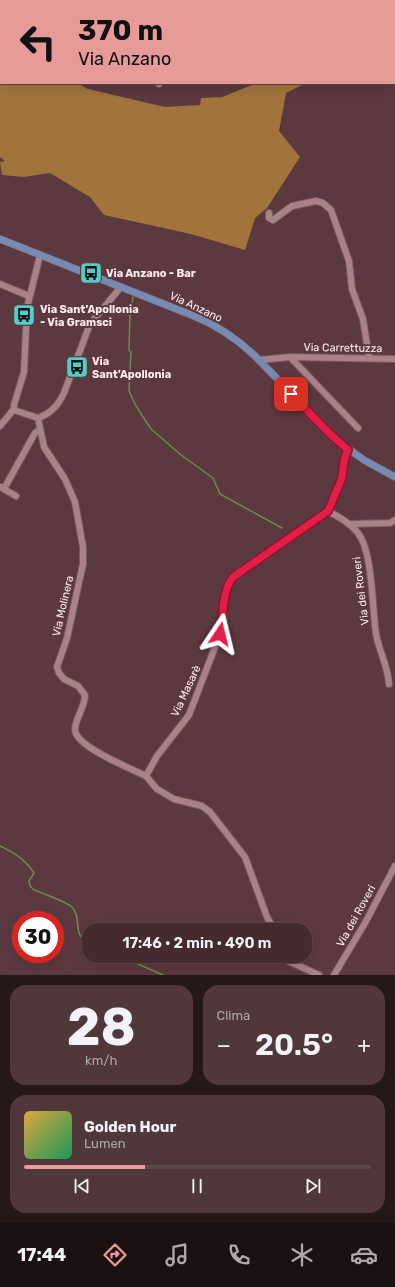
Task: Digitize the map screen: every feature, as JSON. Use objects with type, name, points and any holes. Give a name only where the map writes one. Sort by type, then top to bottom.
[{"type":"main road","name":"Via Anzano","points":[[0,239],[208,323],[238,342],[259,360],[328,432],[348,450],[395,477]]},
{"type":"street","points":[[269,213],[270,218],[273,220],[292,206],[316,201],[323,203],[331,210],[349,262],[352,289],[363,319],[369,358]]},
{"type":"street","points":[[0,426],[14,409],[25,364],[29,296],[40,255]]},
{"type":"street","points":[[0,284],[29,296]]},
{"type":"street","points":[[14,409],[29,416],[38,418],[51,410],[61,398],[90,324],[121,287]]},
{"type":"street","name":"Via Carrettuzza","points":[[290,357],[358,428]]},
{"type":"street","name":"Via Carrettuzza","points":[[259,360],[290,357],[395,359]]},
{"type":"street","name":"Via Molinera","points":[[38,418],[48,455],[65,479],[72,495],[84,551],[81,575],[67,638],[57,667],[64,679],[78,686],[85,695],[84,706],[76,724],[77,736],[82,742],[93,749],[146,776]]},
{"type":"street","points":[[1,487],[5,487],[35,433],[40,429]]},
{"type":"street","points":[[328,511],[342,478],[344,460],[348,450]]},
{"type":"street","points":[[1,487],[16,496]]},
{"type":"street","name":"Via Masarè","points":[[146,776],[157,756],[179,728],[191,709],[220,634],[228,584],[233,577],[328,511]]},
{"type":"street","name":"Via dei Roveri","points":[[328,511],[349,524],[358,533],[366,547],[376,635],[388,671],[390,684]]},
{"type":"street","points":[[349,524],[382,524],[390,523],[395,520]]},
{"type":"street","points":[[146,776],[157,789],[174,799],[202,806],[210,812],[245,857],[270,923]]},
{"type":"street","name":"Via dei Roveri","points":[[334,975],[365,923],[395,866]]},
{"type":"street","points":[[292,963],[319,975]]},
{"type":"shaded area","points":[[0,84],[79,84],[88,89],[165,107],[200,105],[201,98],[222,97],[254,84],[304,84],[286,93],[279,131],[300,157],[267,208],[255,218],[245,250],[191,234],[104,215],[90,197],[50,173],[23,177],[2,175],[0,162],[5,161],[0,157]]},
{"type":"waterway","points":[[129,351],[130,315],[133,297]]},
{"type":"waterway","points":[[131,351],[129,391],[136,406],[151,429],[181,455],[213,478],[220,494],[282,528]]},
{"type":"waterway","points":[[0,846],[19,857],[31,868],[34,873],[29,881],[30,886],[34,890],[72,907],[77,917],[80,936],[82,938]]},
{"type":"waterway","points":[[136,963],[163,975]]},
{"type":"place","name":"Via Anzano - Bar","points":[[91,273]]},
{"type":"place","name":"Via Sant'Apollonia - Via Gramsci","points":[[24,315]]},
{"type":"place","name":"Via Sant'Apollonia","points":[[77,367]]},
{"type":"route","points":[[220,634],[224,618],[224,599],[228,584],[233,577],[328,511],[341,482],[345,455],[348,450],[342,446],[291,394]]}]
